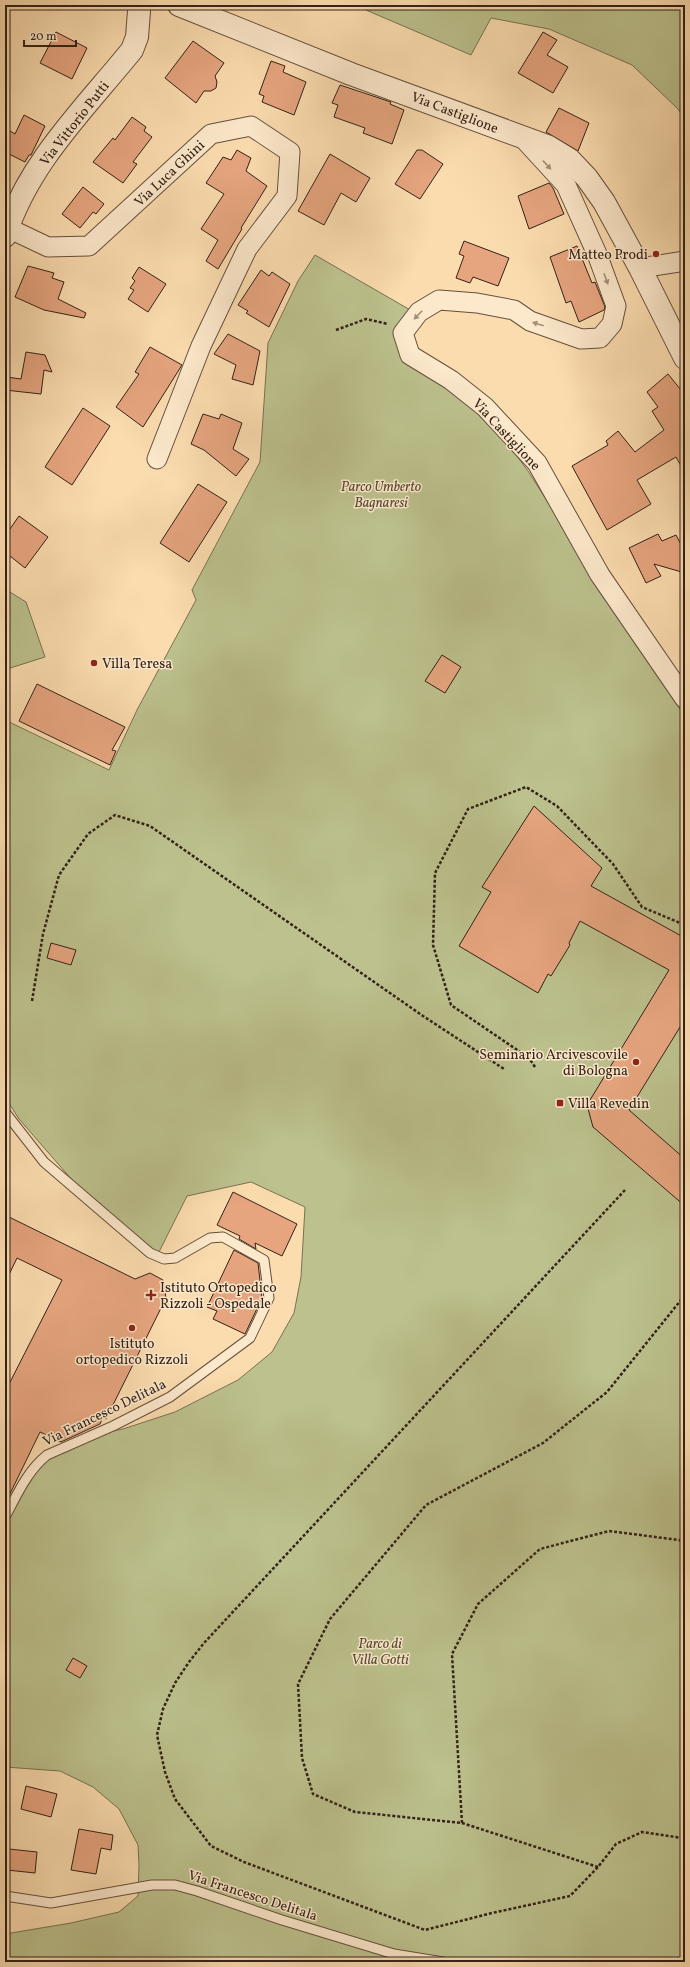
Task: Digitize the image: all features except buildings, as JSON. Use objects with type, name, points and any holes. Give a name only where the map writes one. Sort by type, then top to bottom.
[{"type":"street","name":"Via Castiglione","points":[[179,5],[351,74],[435,104],[479,123],[547,146],[570,160],[587,178],[604,202],[640,268],[685,358]]},
{"type":"street","name":"Via Vittorio Putti","points":[[6,232],[18,202],[42,161],[132,50],[137,37],[136,7]]},
{"type":"street","name":"Via Luca Ghini","points":[[6,232],[48,247],[89,246],[211,134],[251,126],[290,152],[287,196],[247,249],[201,346],[158,458]]},
{"type":"street","points":[[403,333],[419,312],[439,300],[477,303],[514,310],[530,321],[581,339],[600,338],[612,324],[616,306],[597,254],[569,191],[521,136]]},
{"type":"street","points":[[640,268],[685,261]]},
{"type":"street","name":"Via Castiglione","points":[[403,333],[410,355],[451,380],[485,407],[537,463],[600,574],[685,699]]},
{"type":"lane","name":"Via Francesco Delitala","points":[[5,1112],[44,1162],[150,1253],[164,1260],[175,1258],[210,1238],[223,1237],[264,1260],[269,1298],[250,1338],[170,1396],[113,1426],[46,1455],[38,1462],[28,1476],[5,1516]]},
{"type":"lane","name":"Via Francesco Delitala","points":[[5,1896],[51,1903],[152,1885],[175,1885],[282,1920],[394,1954],[443,1962]]},
{"type":"path","points":[[336,330],[366,320],[394,326],[403,333]]},
{"type":"path","points":[[535,1067],[529,1058],[451,1005],[433,945],[435,873],[468,809],[526,787],[557,806],[613,864],[642,907],[685,925]]},
{"type":"path","points":[[32,1001],[43,934],[59,875],[88,834],[115,815],[150,826],[423,1016],[504,1069]]},
{"type":"path","points":[[625,1190],[204,1643],[175,1683],[162,1709],[157,1735],[165,1772],[175,1799],[211,1846],[244,1862],[425,1930],[492,1913],[570,1896],[598,1867],[616,1844],[642,1832],[676,1837],[685,1840]]},
{"type":"path","points":[[598,1867],[462,1823],[355,1812],[313,1794],[302,1758],[298,1684],[330,1619],[426,1505],[544,1443],[607,1392],[685,1295]]},
{"type":"path","points":[[462,1823],[452,1654],[478,1604],[540,1549],[609,1531],[679,1540],[685,1544]]},
{"type":"green space","points":[[368,5],[685,5],[685,120],[678,109],[632,65],[549,29],[491,18],[471,55],[366,10]]},
{"type":"green space","name":"Parco di Villa Gotti","points":[[315,255],[412,311],[397,331],[478,408],[499,432],[528,471],[685,717],[685,1962],[5,1962],[5,1934],[71,1923],[119,1912],[138,1896],[139,1865],[138,1845],[119,1809],[93,1787],[60,1771],[5,1767],[5,1517],[40,1465],[78,1438],[123,1429],[175,1412],[238,1380],[272,1352],[294,1313],[301,1277],[305,1207],[251,1182],[187,1196],[159,1252],[156,1252],[73,1181],[19,1119],[5,1097],[5,1012],[7,1009],[5,973],[5,720],[109,770],[137,710],[196,600],[192,590],[260,462],[268,343],[298,281]]},
{"type":"green space","points":[[5,589],[26,602],[45,657],[7,669],[5,672]]},
{"type":"place","name":"Matteo Prodi","points":[[656,254]]},
{"type":"place","name":"Villa Teresa","points":[[94,663]]},
{"type":"place","name":"Seminario Arcivescovile di Bologna","points":[[636,1062]]},
{"type":"place","name":"Villa Revedin","points":[[560,1103]]},
{"type":"place","name":"Istituto Ortopedico Rizzoli - Ospedale","points":[[151,1295]]},
{"type":"place","name":"Istituto ortopedico Rizzoli","points":[[132,1328]]},
{"type":"park label","name":"Parco Umberto Bagnaresi","points":[[381,494]]}]
